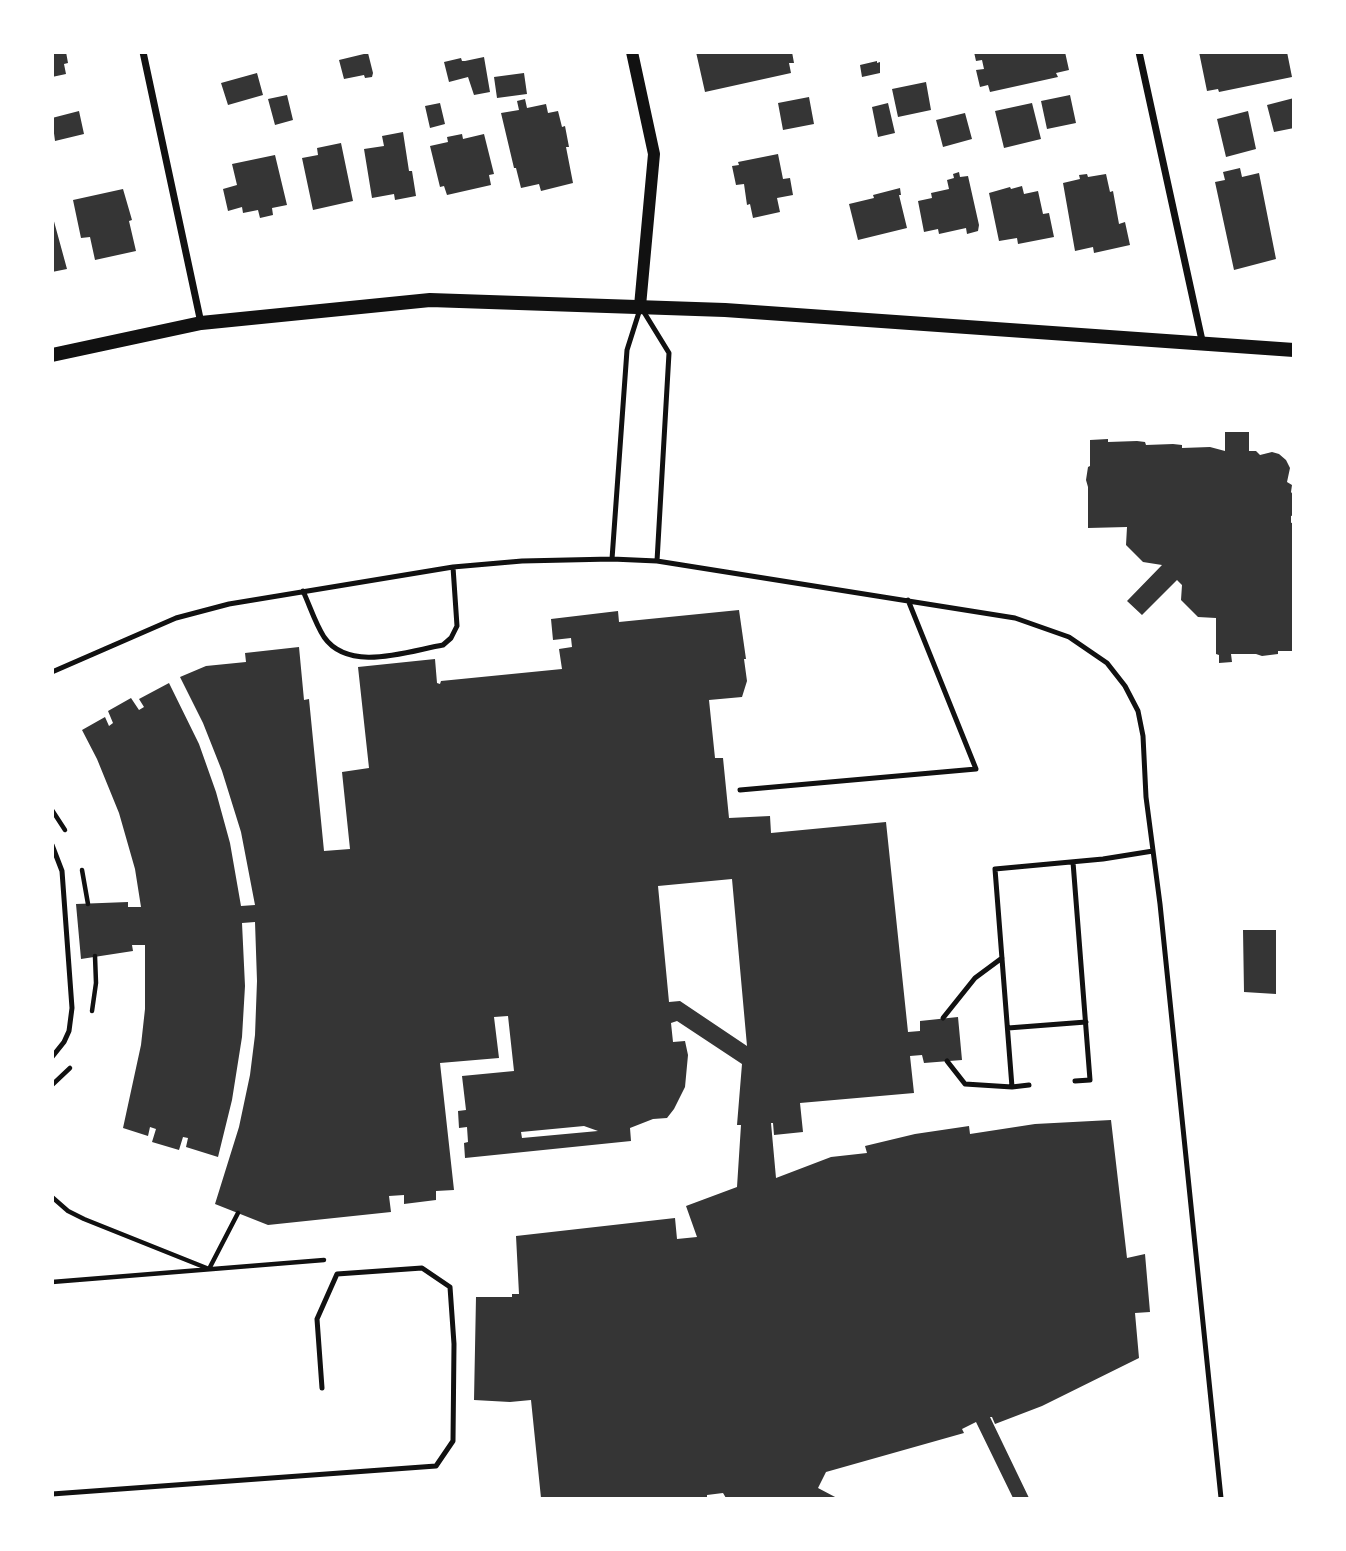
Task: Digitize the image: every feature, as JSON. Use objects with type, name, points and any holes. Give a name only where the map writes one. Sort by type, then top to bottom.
[{"type":"main road","points":[[52,355],[201,323],[430,300],[752,312],[1293,350]]},
{"type":"street","points":[[143,52],[201,323]]},
{"type":"street","points":[[632,52],[654,154],[640,306]]},
{"type":"street","points":[[1139,52],[1203,345]]},
{"type":"lane","points":[[612,559],[627,350],[640,306]]},
{"type":"lane","points":[[640,306],[669,353],[657,561]]},
{"type":"lane","points":[[52,672],[176,618],[229,604],[453,567],[515,561],[612,559],[657,561],[1028,621],[1069,638],[1107,663],[1125,686],[1138,711],[1143,736],[1146,797],[1160,904],[1221,1499]]},
{"type":"lane","points":[[303,591],[324,638],[343,654],[369,658],[443,645],[451,638],[457,626],[453,567]]},
{"type":"lane","points":[[740,790],[976,769],[908,600]]},
{"type":"lane","points":[[52,845],[62,871],[72,1008],[69,1031],[52,1057]]},
{"type":"lane","points":[[1012,1087],[995,869],[1153,851]]},
{"type":"lane","points":[[1073,862],[1090,1080],[1075,1081]]},
{"type":"lane","points":[[943,1018],[975,978],[1002,958]]},
{"type":"lane","points":[[1008,1028],[1086,1022]]},
{"type":"lane","points":[[947,1061],[965,1084],[1012,1087],[1029,1085]]},
{"type":"lane","points":[[52,1494],[436,1466],[453,1441],[454,1345],[450,1287],[422,1268],[337,1274],[317,1319],[322,1388]]},
{"type":"path","points":[[52,1197],[68,1211],[85,1219],[209,1269]]},
{"type":"path","points":[[209,1269],[238,1213]]},
{"type":"path","points":[[52,1282],[326,1260]]},
{"type":"building","points":[[52,52],[66,52],[66,74],[52,77]]},
{"type":"building","points":[[696,52],[792,52],[794,63],[789,63],[791,73],[705,92]]},
{"type":"building","points":[[974,52],[1065,52],[1069,70],[1056,73],[1058,77],[990,92],[988,85],[980,87],[976,70],[984,69],[982,60],[976,61]]},
{"type":"building","points":[[1199,52],[1287,52],[1292,77],[1219,92],[1218,89],[1207,91]]},
{"type":"building","points":[[368,53],[372,77],[365,78],[364,75],[344,79],[339,60]]},
{"type":"building","points":[[484,57],[490,92],[474,95],[468,77],[449,82],[444,62]]},
{"type":"building","points":[[880,62],[880,73],[862,77],[860,65]]},
{"type":"building","points":[[257,73],[263,95],[228,105],[221,83]]},
{"type":"building","points":[[524,73],[527,94],[497,98],[494,77]]},
{"type":"building","points":[[926,82],[931,110],[898,117],[892,89]]},
{"type":"building","points":[[287,95],[293,120],[275,125],[268,99]]},
{"type":"building","points":[[1070,95],[1076,123],[1047,129],[1041,101]]},
{"type":"building","points":[[809,97],[814,124],[783,130],[778,103]]},
{"type":"building","points":[[1294,98],[1294,128],[1274,132],[1267,105]]},
{"type":"building","points":[[525,99],[527,108],[546,104],[548,113],[558,111],[562,127],[565,126],[573,183],[541,191],[539,184],[521,188],[501,113],[519,110],[517,101]]},
{"type":"building","points":[[440,103],[445,124],[430,128],[425,106]]},
{"type":"building","points":[[888,103],[895,133],[878,137],[872,107]]},
{"type":"building","points":[[1032,103],[1041,139],[1004,148],[995,111]]},
{"type":"building","points":[[79,111],[84,134],[55,141],[52,118]]},
{"type":"building","points":[[1248,111],[1256,149],[1226,157],[1217,119]]},
{"type":"building","points":[[965,113],[972,139],[943,147],[936,120]]},
{"type":"building","points":[[403,132],[416,196],[395,200],[394,194],[372,198],[364,149],[384,146],[382,136]]},
{"type":"building","points":[[462,134],[463,139],[484,134],[494,174],[489,175],[491,185],[447,195],[444,186],[440,187],[430,146],[448,142],[447,137]]},
{"type":"building","points":[[341,143],[353,201],[313,210],[302,158],[318,155],[317,148]]},
{"type":"building","points":[[778,154],[783,179],[790,178],[793,195],[777,198],[780,212],[753,218],[750,204],[747,205],[744,184],[736,185],[732,166],[739,165],[738,162]]},
{"type":"building","points":[[275,155],[287,205],[272,208],[273,215],[260,218],[258,210],[243,213],[242,207],[228,211],[223,189],[237,185],[232,164]]},
{"type":"building","points":[[1240,168],[1242,177],[1259,173],[1276,259],[1234,270],[1215,182],[1225,180],[1223,172]]},
{"type":"building","points":[[959,172],[960,177],[968,176],[978,231],[967,234],[966,228],[939,234],[938,229],[924,232],[918,201],[932,198],[931,193],[949,189],[947,180],[954,178],[953,174]]},
{"type":"building","points":[[1087,174],[1088,177],[1106,174],[1110,192],[1113,191],[1119,224],[1125,222],[1130,245],[1094,253],[1093,247],[1075,251],[1063,183],[1080,179],[1079,175]]},
{"type":"building","points":[[1022,186],[1024,194],[1038,191],[1043,214],[1049,213],[1054,237],[1018,244],[1017,238],[999,241],[989,193]]},
{"type":"building","points":[[900,188],[899,195],[907,228],[858,240],[849,204]]},
{"type":"building","points":[[123,189],[132,220],[129,221],[136,251],[95,260],[90,237],[81,238],[73,200]]},
{"type":"building","points":[[52,214],[67,269],[52,272]]},
{"type":"building","points":[[1225,432],[1249,432],[1249,451],[1256,451],[1260,455],[1272,452],[1279,454],[1290,468],[1287,482],[1292,485],[1291,492],[1294,496],[1291,523],[1294,522],[1294,651],[1278,651],[1278,654],[1262,656],[1231,654],[1232,662],[1219,663],[1219,655],[1216,654],[1216,618],[1198,617],[1181,600],[1182,585],[1177,580],[1142,615],[1127,601],[1162,565],[1143,562],[1126,545],[1127,527],[1088,528],[1086,480],[1090,466],[1090,440],[1137,441],[1145,442],[1146,445],[1173,444],[1182,445],[1182,448],[1210,447],[1225,451]]},
{"type":"building","points":[[739,610],[747,681],[742,697],[709,700],[715,758],[723,758],[729,818],[770,816],[771,833],[886,822],[908,1032],[920,1031],[920,1021],[958,1017],[962,1060],[924,1063],[922,1055],[910,1056],[914,1093],[800,1103],[803,1132],[774,1135],[771,1123],[776,1178],[831,1157],[867,1153],[865,1146],[915,1134],[969,1126],[970,1134],[1035,1124],[1111,1120],[1127,1258],[1145,1254],[1150,1312],[1135,1313],[1139,1358],[1042,1406],[995,1424],[990,1417],[1029,1498],[1013,1498],[976,1422],[962,1429],[964,1433],[826,1472],[818,1488],[837,1498],[726,1498],[723,1493],[707,1495],[707,1498],[541,1498],[531,1400],[474,1400],[476,1297],[512,1297],[512,1294],[519,1294],[516,1236],[675,1218],[677,1239],[697,1237],[686,1206],[737,1187],[741,1125],[737,1125],[742,1064],[677,1021],[671,1023],[673,1042],[685,1041],[688,1055],[685,1087],[667,1118],[653,1119],[630,1128],[631,1141],[465,1158],[467,1127],[459,1128],[458,1111],[466,1110],[462,1076],[514,1071],[508,1016],[494,1017],[499,1058],[440,1063],[454,1190],[436,1191],[436,1200],[404,1204],[404,1195],[389,1196],[391,1212],[268,1225],[215,1204],[239,1127],[255,1035],[255,922],[242,923],[245,986],[242,1037],[232,1100],[218,1157],[186,1147],[188,1138],[183,1137],[179,1150],[152,1142],[156,1129],[150,1127],[148,1136],[123,1128],[141,1045],[145,1009],[145,945],[132,945],[133,951],[81,959],[76,904],[128,902],[128,907],[141,907],[135,869],[119,813],[82,730],[105,717],[109,726],[113,723],[108,711],[131,698],[139,710],[144,707],[139,699],[169,683],[199,744],[216,792],[230,843],[241,906],[255,905],[241,832],[222,771],[203,723],[180,677],[206,666],[246,662],[245,653],[299,647],[304,700],[309,699],[324,851],[350,849],[342,772],[369,768],[358,667],[435,659],[437,683],[440,684],[441,681],[562,669],[559,649],[572,647],[571,638],[553,640],[551,619],[618,611],[619,622]],"holes":[[[732,879],[747,1046],[680,1001],[669,1002],[658,886]],[[584,1126],[598,1131],[522,1138],[521,1132]]]},
{"type":"building","points":[[1243,930],[1276,930],[1276,994],[1244,992]]}]
